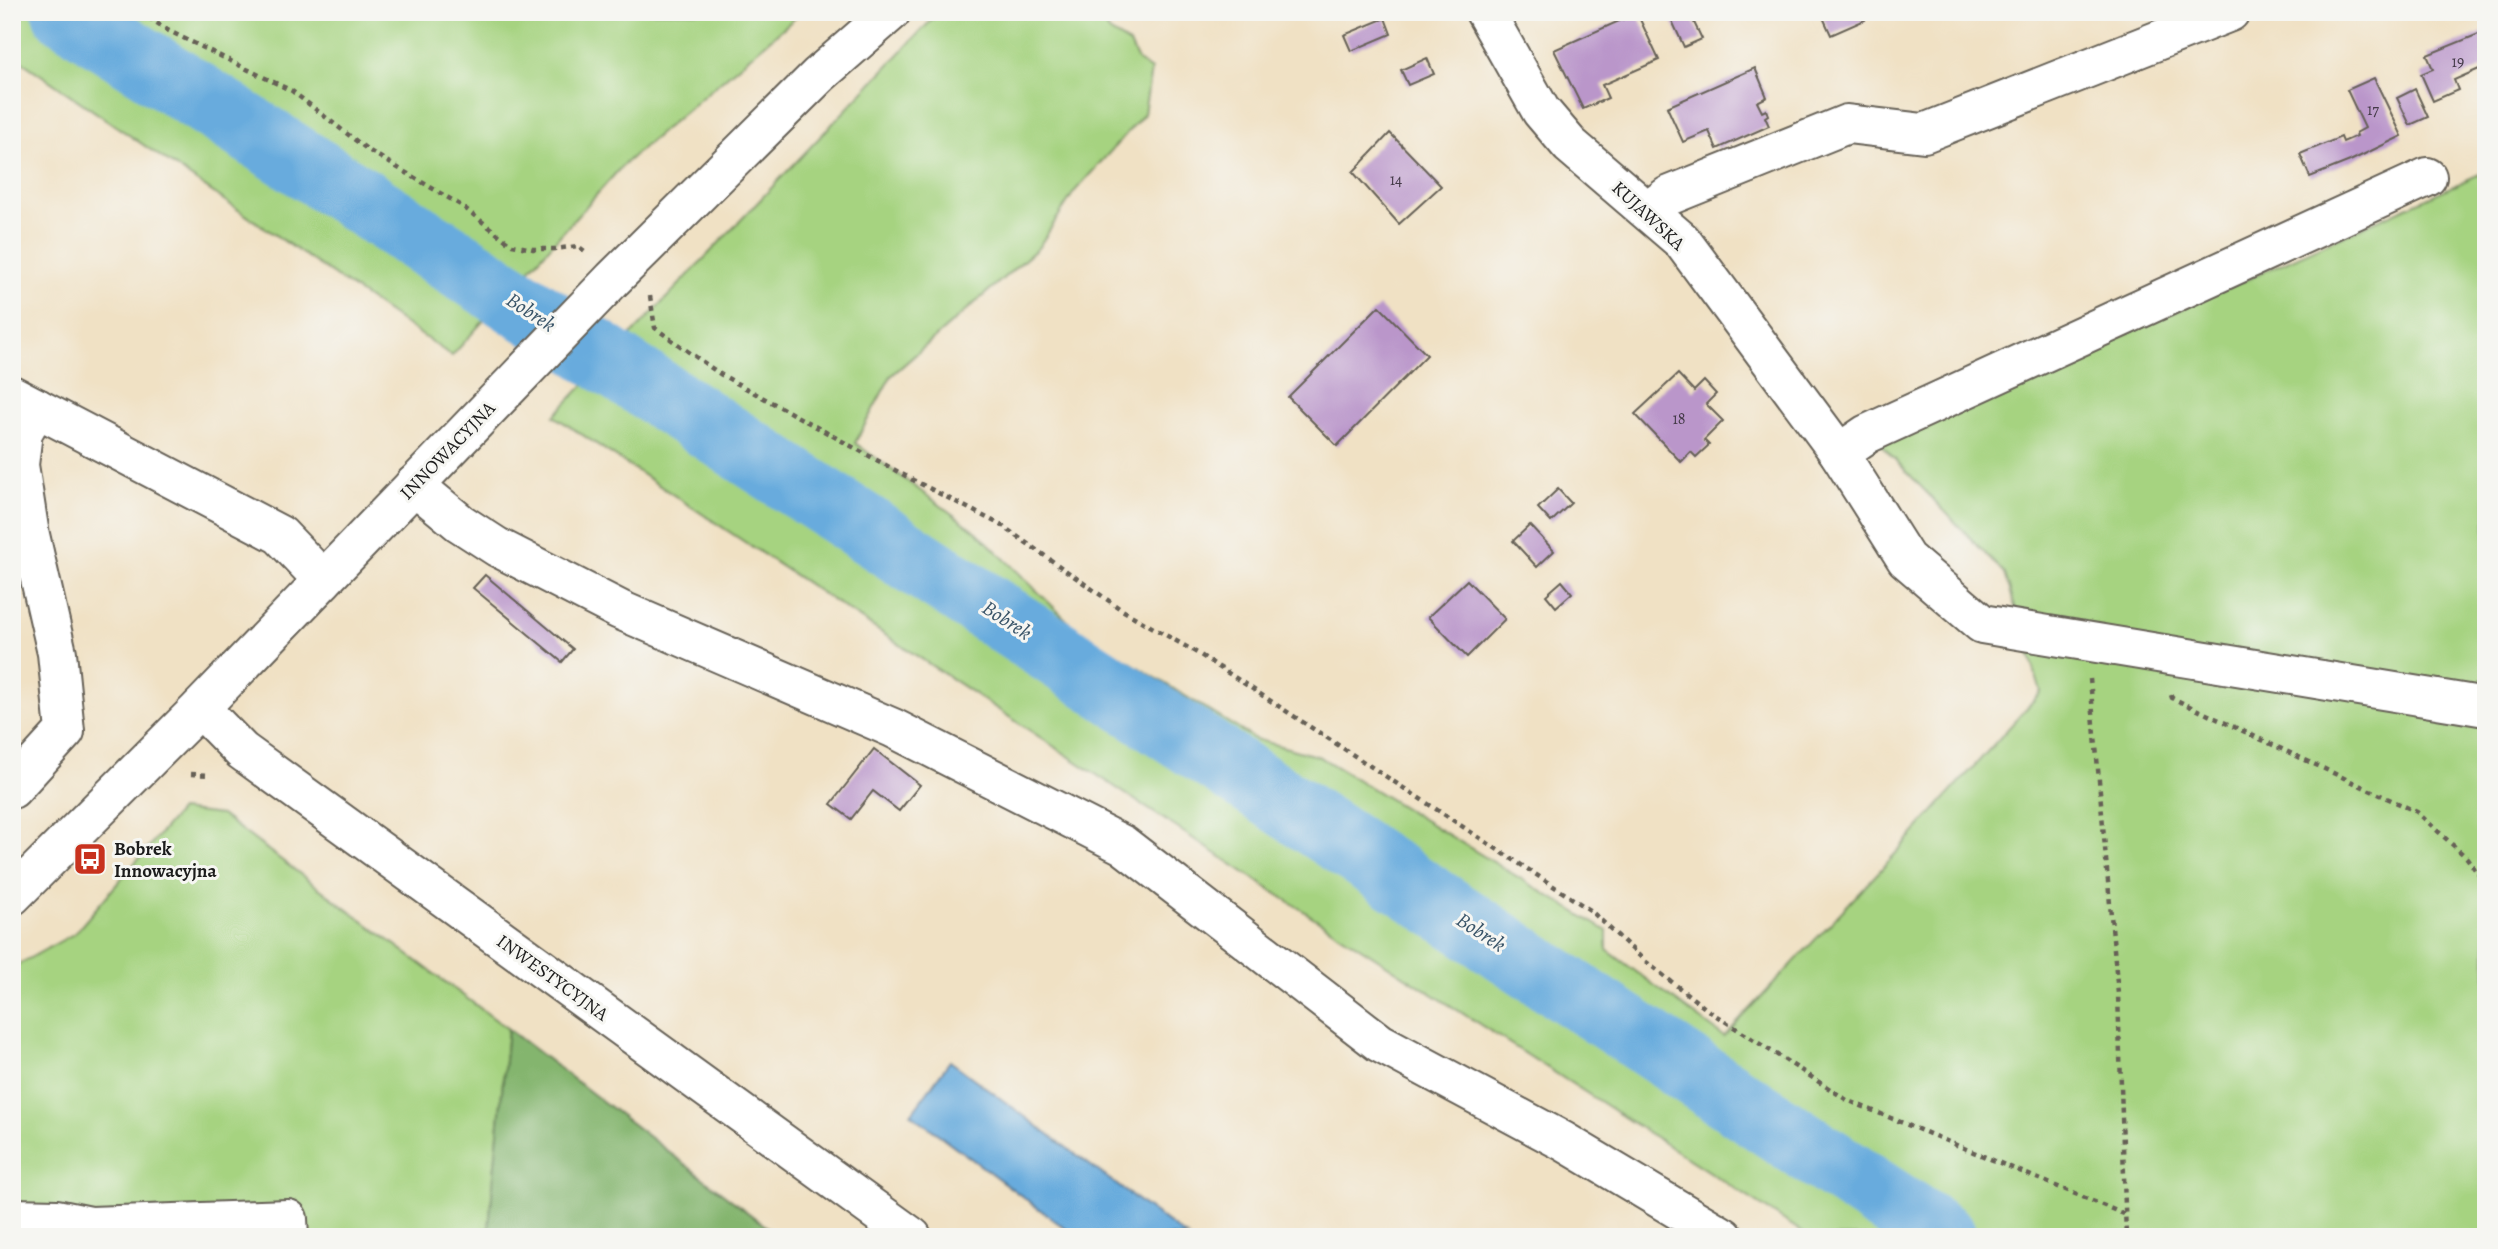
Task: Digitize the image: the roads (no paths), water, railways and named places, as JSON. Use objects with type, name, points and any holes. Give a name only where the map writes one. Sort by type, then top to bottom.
[{"type":"street","name":"INNOWACYJNA","points":[[12,896],[200,708],[620,272],[819,75],[891,12]]},
{"type":"street","name":"KUJAWSKA","points":[[1485,12],[1541,111],[1570,145],[1682,241],[1839,453],[1906,559],[1982,624],[2486,708]]},
{"type":"street","points":[[1648,211],[1668,196],[1847,124],[1924,133],[2230,12]]},
{"type":"street","points":[[1839,453],[1867,434],[2427,177]]},
{"type":"street","points":[[12,789],[65,731],[57,653],[30,535],[19,465],[25,402],[280,535],[323,580]]},
{"type":"street","points":[[414,485],[460,523],[497,547],[620,610],[893,728],[1123,845],[1380,1043],[1563,1141],[1724,1237]]},
{"type":"street","name":"INWESTYCYJNA","points":[[200,708],[242,751],[912,1237]]},
{"type":"street","points":[[12,1219],[57,1219],[91,1232],[288,1219],[289,1237]]},
{"type":"water","points":[[950,1061],[1187,1237],[1077,1237],[911,1114]]},
{"type":"waterway","name":"Bobrek","points":[[66,12],[772,467],[1943,1237]]},
{"type":"place","name":"Bobrek Innowacyjna","points":[[90,859]]}]
